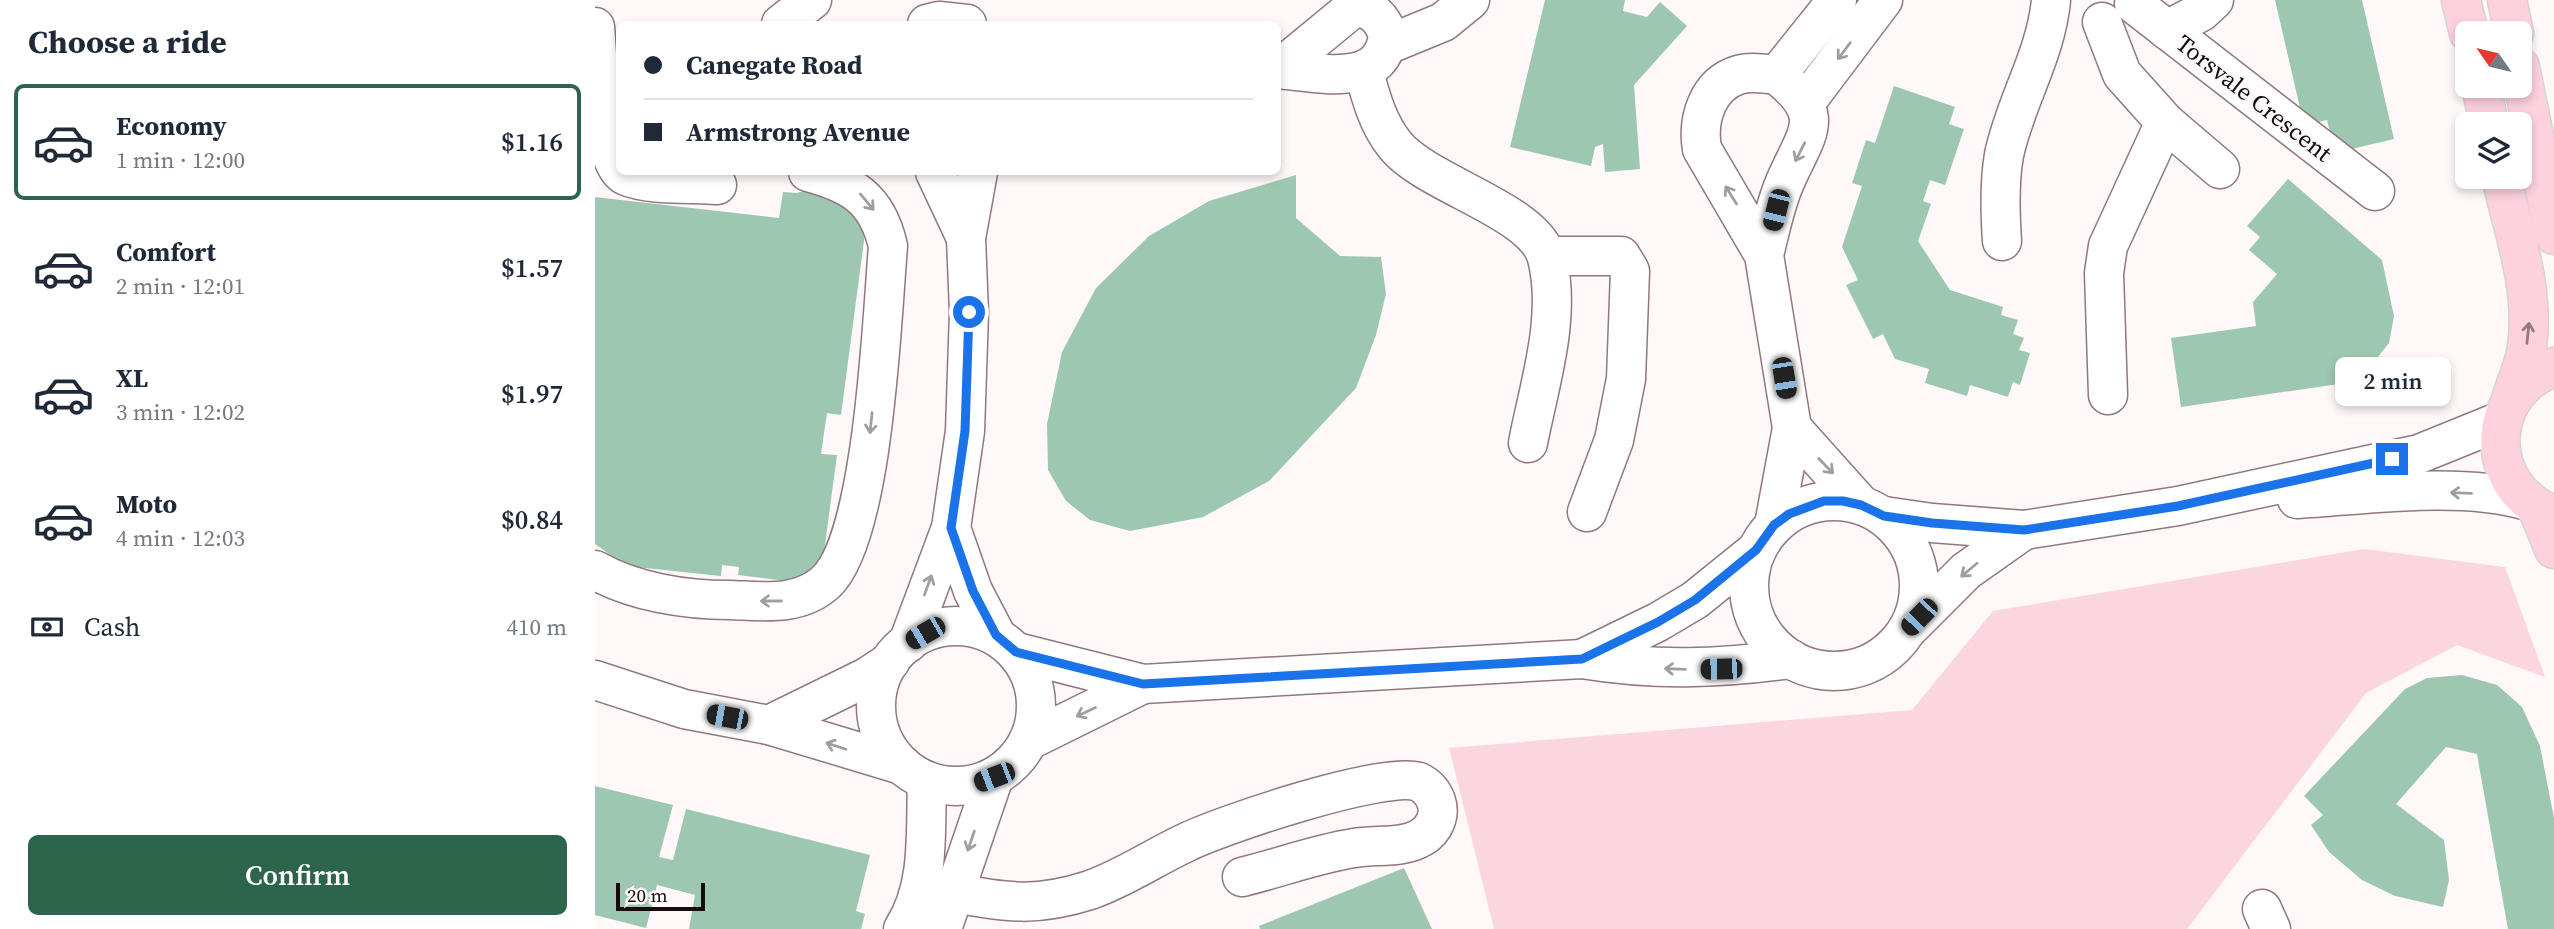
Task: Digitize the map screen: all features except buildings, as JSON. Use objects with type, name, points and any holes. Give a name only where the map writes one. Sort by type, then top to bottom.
[{"type":"main road","points":[[2461,0],[2466,21]]},
{"type":"main road","points":[[2507,0],[2511,21]]},
{"type":"main road","points":[[2526,98],[2554,235]]},
{"type":"main road","points":[[2504,189],[2524,270],[2529,321],[2527,350],[2500,439],[2503,461],[2517,490],[2540,508],[2554,549]]},
{"type":"main road","points":[[2507,409],[2537,375],[2554,367]]},
{"type":"street","points":[[785,21],[812,0]]},
{"type":"street","points":[[917,21],[923,0]]},
{"type":"street","points":[[1281,67],[1365,24],[1443,22],[1470,0]]},
{"type":"street","points":[[1777,75],[1837,0]]},
{"type":"street","points":[[1806,102],[1883,0]]},
{"type":"street","points":[[2167,30],[2201,12],[2214,0]]},
{"type":"street","points":[[2002,241],[2001,183],[2004,154],[2046,34],[2050,9],[2124,8],[2122,74],[2165,121],[2220,169]]},
{"type":"street","name":"Torsvale Crescent","points":[[2124,8],[2167,30],[2375,191]]},
{"type":"street","points":[[1281,69],[1327,74],[1365,24]]},
{"type":"street","points":[[1365,24],[1374,109],[1401,151],[1431,175],[1473,194],[1503,212],[1531,235],[1547,256],[1549,334],[1528,443]]},
{"type":"street","points":[[595,27],[610,158],[616,167]]},
{"type":"street","points":[[1765,255],[1779,197],[1809,134],[1806,102],[1777,75],[1739,74],[1726,80],[1705,106],[1699,133],[1702,149],[1765,255],[1792,428],[1765,538],[1751,567],[1751,603],[1765,636],[1791,659],[1826,670],[1844,670],[1878,658],[1966,571],[2024,530]]},
{"type":"street","points":[[2108,395],[2104,273],[2108,246],[2165,121]]},
{"type":"street","points":[[625,175],[634,179],[717,185]]},
{"type":"street","points":[[595,570],[647,590],[721,600],[781,601],[804,597],[825,583],[845,552],[853,535],[866,469],[888,246],[884,228],[861,194],[841,181],[819,175]]},
{"type":"street","points":[[936,175],[966,238]]},
{"type":"street","points":[[903,929],[919,895],[925,864],[914,773],[887,748],[879,727],[876,705],[880,682],[899,653],[951,528],[965,431],[969,312],[966,238],[977,175]]},
{"type":"street","points":[[1547,256],[1621,256],[1630,271],[1626,379],[1614,440],[1587,512]]},
{"type":"street","points":[[1582,659],[1658,622],[1695,600],[1806,505],[1843,501],[1872,511],[1932,523],[2024,530],[2178,506],[2419,454],[2507,409]]},
{"type":"street","points":[[1792,428],[1872,511],[1908,544],[1919,580],[1916,607],[1904,633]]},
{"type":"street","points":[[2178,506],[2421,492],[2500,495],[2540,508]]},
{"type":"street","points":[[595,680],[684,709],[769,725],[949,787],[972,785],[994,777],[1014,762],[1028,741],[1035,717],[1035,692],[973,591],[951,528]]},
{"type":"street","points":[[769,725],[855,683],[925,633],[945,627],[965,627],[1006,643],[1143,684],[1582,659],[1628,667],[1721,669],[1791,659]]},
{"type":"street","points":[[1028,741],[1143,684]]},
{"type":"street","points":[[942,929],[994,777]]},
{"type":"street","points":[[955,894],[1013,904],[1045,901],[1102,885],[1233,822],[1302,801],[1388,783],[1418,782],[1431,790],[1437,805],[1435,824],[1423,837],[1411,842],[1354,848],[1241,877]]},
{"type":"shaded area","points":[[2364,549],[2505,567],[2545,677],[2457,645],[2366,693],[2187,929],[1494,929],[1449,748],[1912,710],[1993,611]]},
{"type":"route","points":[[969,312],[965,431],[951,528],[973,591],[996,635],[1016,652],[1143,684],[1582,659],[1658,622],[1695,600],[1756,550],[1774,525],[1806,505],[1824,501],[1843,501],[1861,505],[1884,516],[1932,523],[2024,530],[2178,506],[2392,459]]}]
